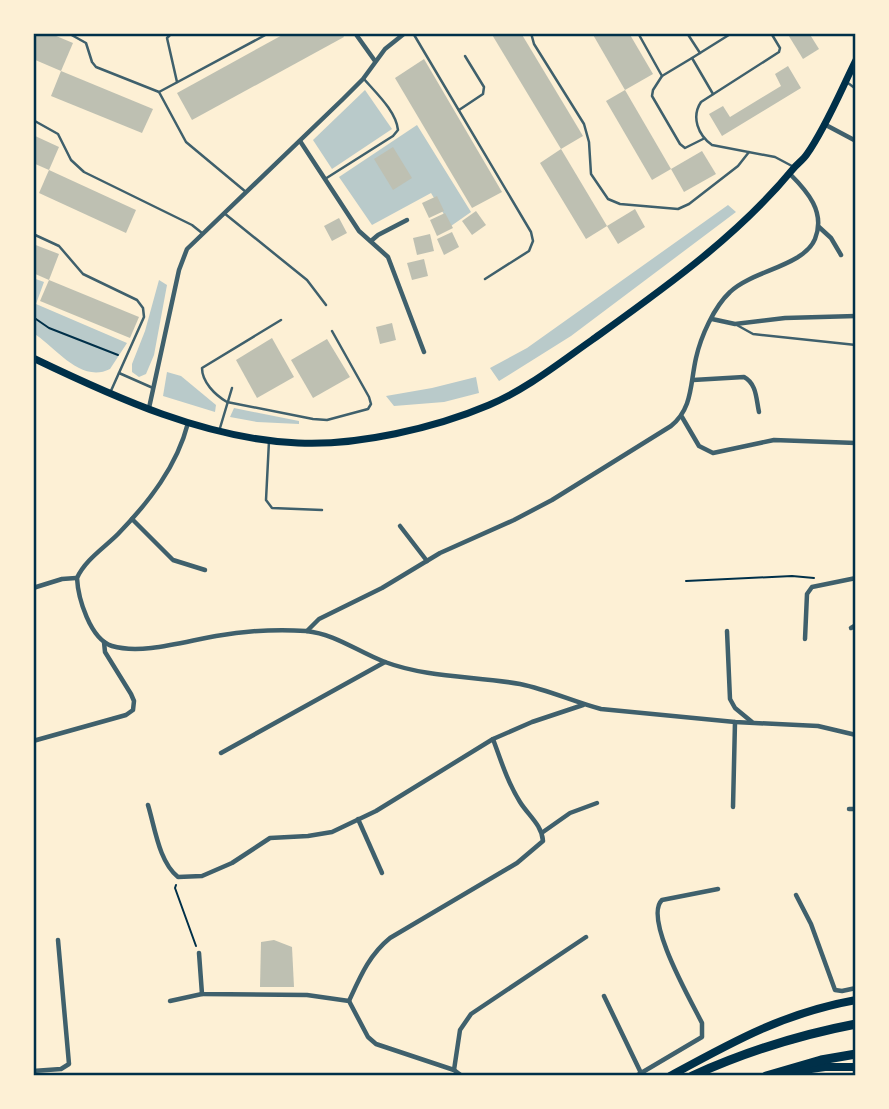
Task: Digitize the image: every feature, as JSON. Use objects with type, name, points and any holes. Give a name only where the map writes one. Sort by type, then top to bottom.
[{"type":"highway","points":[[670,1076],[770,1024],[826,1006],[856,1000]]},
{"type":"highway","points":[[692,1076],[757,1049],[815,1032],[856,1024]]},
{"type":"highway","points":[[766,1076],[821,1059],[856,1054]]},
{"type":"highway","points":[[766,1076],[825,1067],[856,1067]]},
{"type":"main road","points":[[33,358],[110,393],[188,422],[269,442],[301,444],[360,440],[468,413],[507,397],[649,299],[743,224],[807,155],[856,60]]},
{"type":"street","points":[[355,33],[375,61]]},
{"type":"street","points":[[149,408],[187,248],[363,79],[385,49],[405,33]]},
{"type":"street","points":[[823,124],[856,141]]},
{"type":"street","points":[[300,141],[359,231],[388,257],[424,352]]},
{"type":"street","points":[[307,631],[319,619],[382,588],[453,546],[514,520],[552,499],[682,417],[693,380],[696,355],[724,297],[746,280],[800,256],[810,248],[816,238],[818,214],[792,171]]},
{"type":"street","points":[[371,242],[378,235],[407,220]]},
{"type":"street","points":[[818,226],[831,239],[841,255]]},
{"type":"street","points":[[712,318],[735,324],[785,318],[856,316]]},
{"type":"street","points":[[693,380],[744,377],[751,380],[759,412]]},
{"type":"street","points":[[682,417],[699,446],[713,453],[774,440],[856,443]]},
{"type":"street","points":[[188,422],[178,455],[132,519],[77,578],[77,587],[94,631],[104,642],[120,647],[143,647],[239,633],[307,631],[343,641],[385,662],[475,680],[519,684],[558,693],[584,705],[601,709],[735,722],[818,726],[856,735]]},
{"type":"street","points":[[132,519],[173,560],[205,570]]},
{"type":"street","points":[[400,526],[427,561]]},
{"type":"street","points":[[33,588],[62,579],[77,578]]},
{"type":"street","points":[[805,639],[807,594],[812,587],[856,578]]},
{"type":"street","points":[[727,631],[730,699],[752,722]]},
{"type":"street","points":[[33,741],[126,715],[133,710],[134,701],[105,652],[104,642]]},
{"type":"street","points":[[221,753],[385,662]]},
{"type":"street","points":[[148,805],[162,858],[171,871],[178,877],[202,876],[232,863],[270,838],[332,832],[376,811],[493,739],[531,722],[584,705]]},
{"type":"street","points":[[733,807],[735,722]]},
{"type":"street","points":[[349,1001],[366,964],[390,938],[517,863],[544,841],[543,832],[506,775],[493,739]]},
{"type":"street","points":[[543,832],[570,813],[597,803]]},
{"type":"street","points":[[849,809],[856,809]]},
{"type":"street","points":[[358,819],[382,873]]},
{"type":"street","points":[[604,996],[638,1074],[702,1037],[702,1023],[660,936],[656,913],[657,905],[662,901],[718,889]]},
{"type":"street","points":[[796,895],[811,924],[835,990],[856,988]]},
{"type":"street","points":[[454,1069],[460,1030],[471,1014],[586,937]]},
{"type":"street","points":[[33,1072],[61,1069],[69,1064],[58,940]]},
{"type":"street","points":[[199,953],[202,994]]},
{"type":"street","points":[[170,1001],[202,994],[307,995],[349,1001]]},
{"type":"street","points":[[349,1001],[368,1037],[376,1044],[454,1069],[462,1076]]},
{"type":"lane","points":[[68,33],[86,43],[96,67],[159,92],[186,142],[246,192]]},
{"type":"lane","points":[[172,33],[167,38],[177,82]]},
{"type":"lane","points":[[159,92],[269,33]]},
{"type":"lane","points":[[413,33],[531,232],[533,241],[530,251],[485,278]]},
{"type":"lane","points":[[531,33],[541,56],[584,124],[589,142],[591,174],[608,199],[620,204],[677,209],[689,204],[738,166],[749,152]]},
{"type":"lane","points":[[638,33],[662,76]]},
{"type":"lane","points":[[687,33],[700,53]]},
{"type":"lane","points":[[704,139],[685,148],[680,144],[652,96],[653,89],[662,76],[732,33]]},
{"type":"lane","points":[[771,33],[780,48],[779,52],[701,102],[696,109],[696,121],[704,139],[712,145],[775,157],[792,171]]},
{"type":"lane","points":[[459,110],[483,94],[484,87],[465,56]]},
{"type":"lane","points":[[692,58],[713,94]]},
{"type":"lane","points":[[325,179],[393,136],[398,130],[387,105],[363,79]]},
{"type":"lane","points":[[845,81],[856,89]]},
{"type":"lane","points":[[33,120],[58,134],[71,159],[84,173],[192,225],[202,233]]},
{"type":"lane","points":[[224,213],[307,280],[326,305]]},
{"type":"lane","points":[[33,234],[60,246],[83,274],[137,300],[143,308],[144,317],[110,393]]},
{"type":"lane","points":[[281,320],[202,368],[202,375],[208,384],[227,402],[320,420],[368,409],[371,404],[369,397],[332,331]]},
{"type":"lane","points":[[735,324],[753,334],[856,345]]},
{"type":"lane","points":[[119,373],[153,388]]},
{"type":"lane","points":[[219,430],[232,388]]},
{"type":"lane","points":[[269,442],[265,500],[267,505],[272,508],[322,510]]},
{"type":"path","points":[[33,317],[49,328],[126,358]]},
{"type":"path","points":[[686,581],[792,576],[817,578],[826,584]]},
{"type":"path","points":[[178,877],[175,888],[199,953]]},
{"type":"shaded area","points":[[365,90],[392,129],[332,169],[313,140]]},
{"type":"shaded area","points":[[417,125],[471,212],[451,226],[431,193],[372,225],[339,177]]},
{"type":"shaded area","points":[[728,205],[736,212],[571,336],[499,381],[490,368],[527,348]]},
{"type":"shaded area","points":[[33,278],[44,282],[36,304],[127,343],[110,369],[88,372],[78,368],[33,333]]},
{"type":"shaded area","points":[[159,280],[167,285],[154,355],[146,374],[139,377],[132,372],[132,364],[145,331]]},
{"type":"shaded area","points":[[167,372],[181,376],[216,405],[215,412],[163,396]]},
{"type":"shaded area","points":[[476,377],[479,393],[444,402],[394,406],[386,396],[432,388]]},
{"type":"shaded area","points":[[234,408],[299,421],[299,424],[257,422],[230,417]]},
{"type":"building","points":[[33,33],[49,33],[73,43],[61,71],[33,59]]},
{"type":"building","points":[[286,33],[342,33],[344,37],[192,120],[177,93]]},
{"type":"building","points":[[491,33],[521,33],[583,136],[561,149]]},
{"type":"building","points":[[592,33],[629,33],[653,74],[625,90]]},
{"type":"building","points":[[787,33],[809,33],[819,49],[803,59]]},
{"type":"building","points":[[424,59],[502,192],[472,208],[395,78]]},
{"type":"building","points":[[788,66],[801,88],[722,136],[709,114],[723,106],[730,117],[781,86],[775,74]]},
{"type":"building","points":[[61,71],[153,109],[142,133],[51,96]]},
{"type":"building","points":[[625,90],[671,169],[652,180],[606,101]]},
{"type":"building","points":[[33,135],[59,147],[49,170],[33,163]]},
{"type":"building","points":[[393,147],[412,178],[393,190],[374,159]]},
{"type":"building","points":[[561,149],[607,226],[586,239],[540,163]]},
{"type":"building","points":[[702,151],[716,174],[684,192],[671,169]]},
{"type":"building","points":[[49,170],[136,210],[126,233],[39,193]]},
{"type":"building","points":[[437,196],[444,211],[429,218],[422,203]]},
{"type":"building","points":[[635,209],[645,227],[618,244],[607,226]]},
{"type":"building","points":[[476,211],[486,225],[472,235],[462,221]]},
{"type":"building","points":[[445,213],[453,228],[437,236],[430,220]]},
{"type":"building","points":[[339,218],[347,233],[332,241],[324,226]]},
{"type":"building","points":[[452,232],[459,247],[444,255],[437,239]]},
{"type":"building","points":[[430,234],[434,251],[417,255],[413,238]]},
{"type":"building","points":[[33,244],[59,254],[49,280],[33,273]]},
{"type":"building","points":[[424,259],[428,276],[412,280],[407,263]]},
{"type":"building","points":[[49,280],[139,317],[130,338],[40,301]]},
{"type":"building","points":[[392,323],[396,340],[380,344],[376,327]]},
{"type":"building","points":[[272,338],[294,377],[257,398],[236,360]]},
{"type":"building","points":[[327,339],[350,377],[313,398],[291,360]]},
{"type":"building","points":[[274,940],[292,947],[294,987],[260,987],[261,942]]}]
